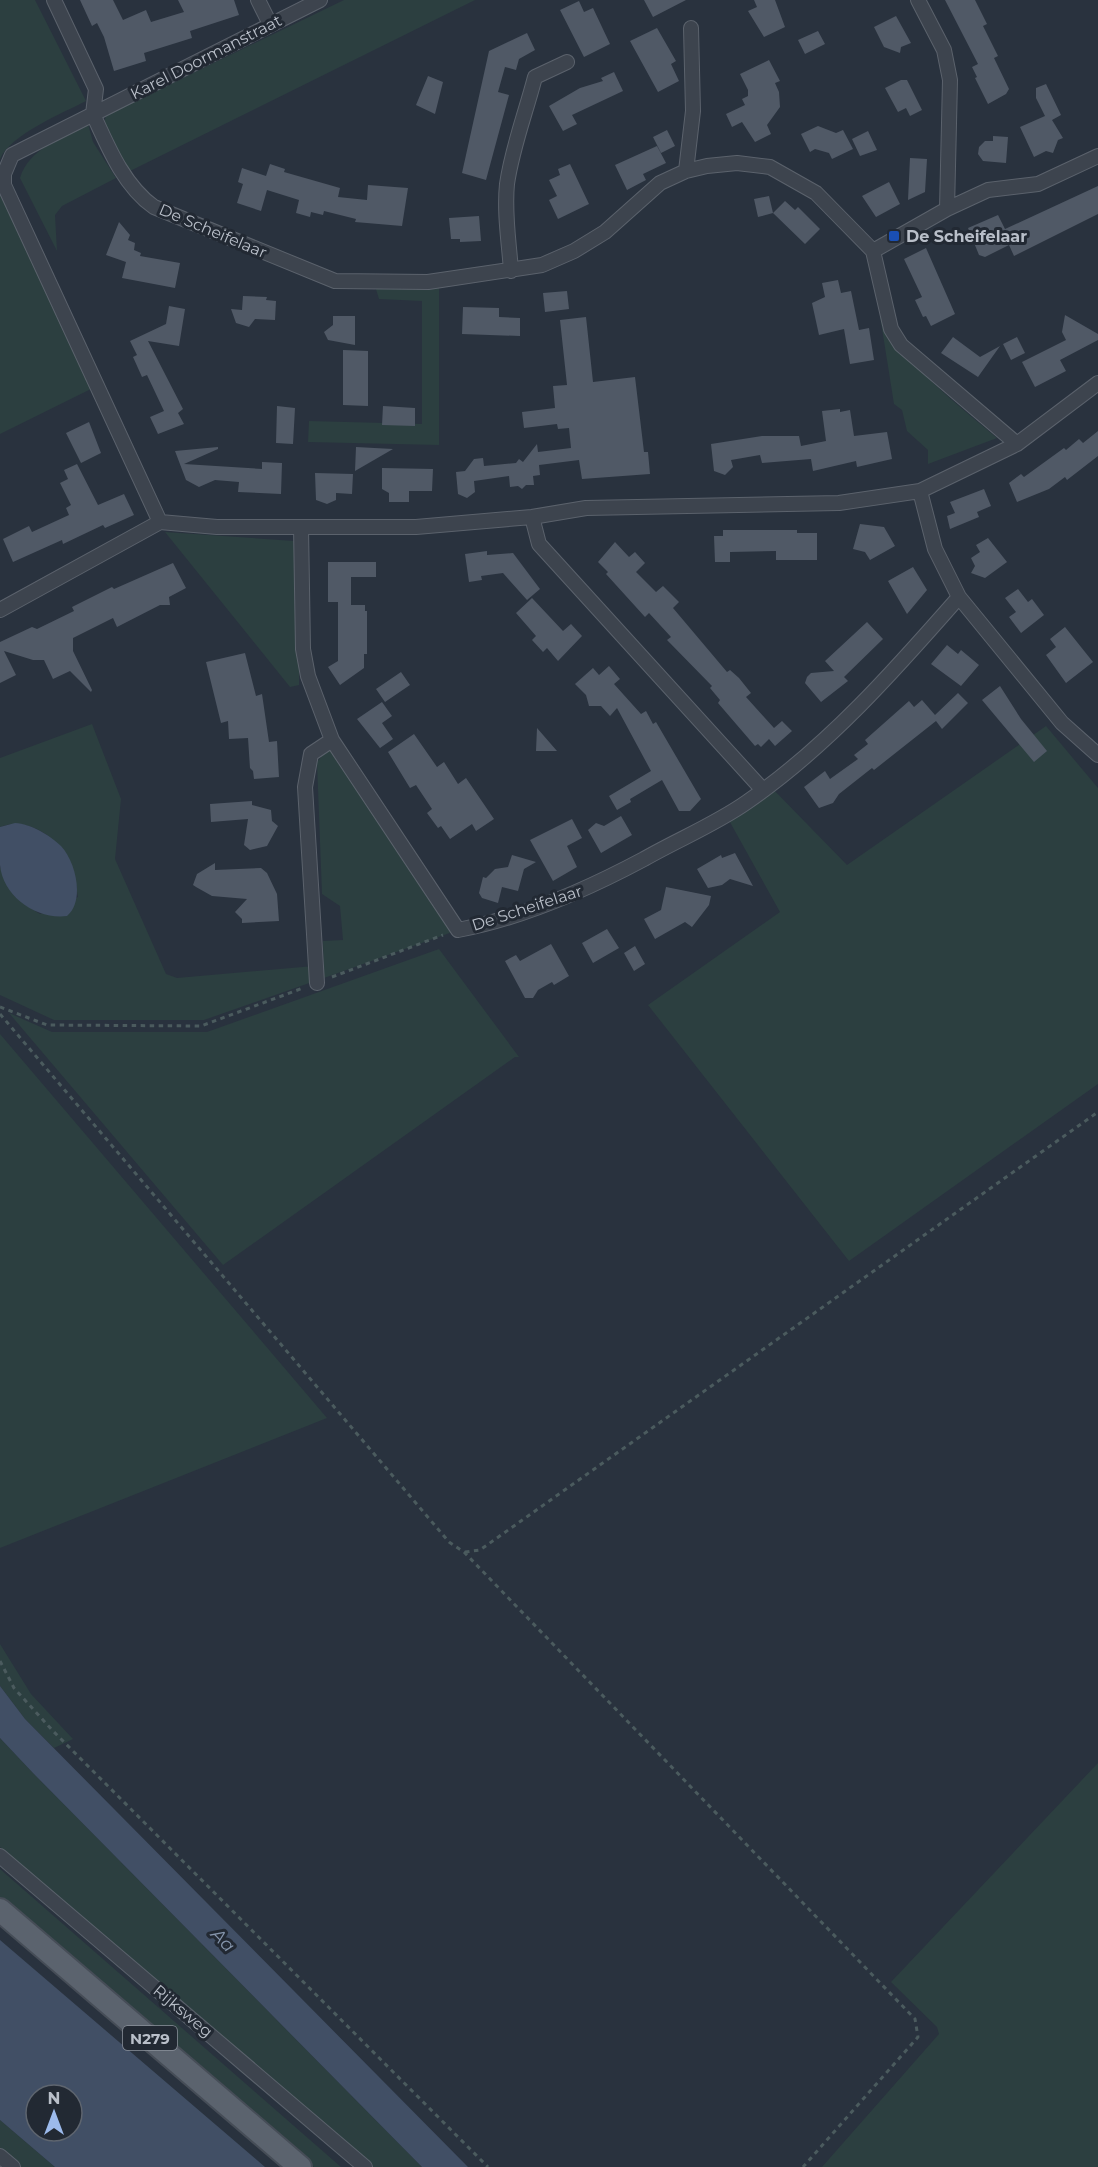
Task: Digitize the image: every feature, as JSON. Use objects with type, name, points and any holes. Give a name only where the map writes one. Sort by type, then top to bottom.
[{"type":"main road","name":"N279","points":[[0,1910],[300,2167]]},
{"type":"street","points":[[54,0],[96,89],[93,114],[12,155],[4,174],[4,185],[160,522]]},
{"type":"street","points":[[258,0],[270,24]]},
{"type":"street","name":"Karel Doormanstraat","points":[[93,114],[320,0]]},
{"type":"street","points":[[918,0],[944,50],[950,80],[947,209]]},
{"type":"street","points":[[686,171],[693,111],[691,28]]},
{"type":"street","points":[[512,271],[506,214],[507,183],[515,150],[536,77],[567,62]]},
{"type":"street","name":"De Scheifelaar","points":[[93,114],[124,176],[140,197],[154,207],[335,281],[428,282],[542,265],[574,251],[605,232],[660,183],[686,171],[737,163],[770,167],[816,193],[873,250]]},
{"type":"street","points":[[1017,444],[901,345],[891,329],[873,250],[947,209],[988,190],[1038,184],[1098,156]]},
{"type":"street","points":[[0,610],[160,522],[217,527],[416,527],[532,517],[586,508],[839,503],[920,491],[1017,444],[1098,383]]},
{"type":"street","points":[[920,491],[935,549],[959,597],[1062,723],[1098,755]]},
{"type":"street","points":[[532,517],[539,544],[762,789]]},
{"type":"street","name":"De Scheifelaar","points":[[301,527],[303,649],[308,676],[332,740],[458,930],[487,925],[593,886],[747,802],[847,717],[909,654],[959,597]]},
{"type":"street","points":[[317,983],[305,787],[311,754],[332,740]]},
{"type":"street","name":"Rijksweg","points":[[0,1856],[365,2167]]},
{"type":"street","points":[[0,2156],[12,2167]]},
{"type":"path","points":[[0,1007],[47,1025],[201,1026],[458,930]]},
{"type":"path","points":[[0,1014],[448,1542],[464,1552],[915,2019],[918,2037],[803,2167]]},
{"type":"path","points":[[464,1552],[480,1550],[1098,1112]]},
{"type":"path","points":[[0,1661],[15,1688],[53,1731],[488,2167]]},
{"type":"shaded area","points":[[0,0],[35,0],[86,101],[26,133],[6,150],[0,159]]},
{"type":"shaded area","points":[[344,0],[475,0],[128,172],[104,123],[107,112],[158,90]]},
{"type":"shaded area","points":[[88,124],[93,142],[116,178],[62,206],[55,215],[57,251],[20,178],[24,168],[39,151]]},
{"type":"shaded area","points":[[0,187],[97,386],[0,434]]},
{"type":"shaded area","points":[[439,281],[439,445],[308,442],[309,421],[422,424],[422,301],[379,299],[375,286]]},
{"type":"shaded area","points":[[880,316],[903,351],[917,367],[948,397],[997,438],[928,464],[928,450],[907,431],[902,410],[894,404]]},
{"type":"shaded area","points":[[165,532],[294,541],[299,556],[299,685],[290,687]]},
{"type":"shaded area","points":[[92,724],[121,799],[115,859],[166,974],[177,978],[314,966],[315,981],[204,1020],[54,1020],[0,995],[0,866],[7,882],[16,894],[26,905],[40,914],[78,897],[73,869],[54,840],[44,833],[22,825],[11,824],[0,827],[0,758]]},
{"type":"shaded area","points":[[1046,726],[1098,788],[1098,1084],[849,1261],[648,1005],[780,912],[726,815],[768,784],[847,865]]},
{"type":"shaded area","points":[[339,748],[458,930],[324,978],[323,941],[343,940],[340,906],[322,894],[317,762],[326,751]]},
{"type":"shaded area","points":[[439,949],[519,1057],[515,1057],[223,1265],[9,1013],[52,1032],[207,1032]]},
{"type":"shaded area","points":[[0,1034],[327,1418],[0,1548]]},
{"type":"shaded area","points":[[0,1644],[31,1694],[73,1739],[54,1748],[25,1719],[0,1686]]},
{"type":"shaded area","points":[[0,1738],[422,2167],[367,2167],[0,1847]]},
{"type":"shaded area","points":[[1098,1763],[1098,2167],[822,2167],[939,2034],[937,2027],[891,1982]]},
{"type":"shaded area","points":[[0,1869],[341,2167],[314,2167],[0,1897]]},
{"type":"shaded area","points":[[0,2120],[24,2143],[55,2167],[21,2167],[0,2149]]},
{"type":"water","points":[[15,823],[27,825],[46,834],[66,853],[74,871],[77,891],[73,909],[67,916],[44,914],[33,910],[23,904],[8,887],[0,865],[0,827]]},
{"type":"water","name":"Aa","points":[[0,1686],[25,1719],[468,2167],[422,2167],[33,1773],[0,1738]]},
{"type":"water","points":[[0,1940],[265,2167],[55,2167],[27,2143],[84,2143],[84,2083],[24,2083],[24,2141],[0,2120]]},
{"type":"building","points":[[80,0],[113,0],[123,20],[146,10],[151,22],[184,12],[178,0],[234,0],[239,15],[190,31],[192,38],[144,53],[146,61],[114,71],[104,37],[97,23],[92,26]]},
{"type":"building","points":[[644,0],[686,0],[653,17]]},
{"type":"building","points":[[754,0],[775,0],[785,27],[764,37],[748,11],[757,7]]},
{"type":"building","points":[[945,0],[975,0],[987,24],[983,26],[998,56],[994,58],[1009,89],[1006,94],[988,104],[972,67],[978,64]]},
{"type":"building","points":[[579,1],[584,12],[593,8],[610,44],[584,57],[560,10]]},
{"type":"building","points":[[896,16],[911,43],[901,47],[900,53],[884,47],[874,27]]},
{"type":"building","points":[[657,28],[676,61],[671,64],[679,81],[658,92],[630,41]]},
{"type":"building","points":[[818,31],[825,44],[805,54],[798,40]]},
{"type":"building","points":[[527,33],[535,50],[519,59],[516,70],[505,67],[498,92],[509,95],[486,180],[462,173],[489,51]]},
{"type":"building","points":[[769,60],[780,81],[775,83],[779,92],[780,107],[767,125],[771,134],[755,142],[742,122],[732,127],[726,114],[745,105],[742,99],[748,96],[748,90],[740,74]]},
{"type":"building","points":[[614,72],[623,91],[572,115],[577,124],[563,131],[549,106],[580,88],[603,81],[601,78]]},
{"type":"building","points":[[428,76],[443,82],[435,114],[416,105]]},
{"type":"building","points":[[901,80],[907,80],[922,110],[910,116],[906,108],[898,112],[885,88]]},
{"type":"building","points":[[1046,84],[1061,115],[1052,120],[1063,138],[1058,140],[1053,153],[1046,151],[1034,157],[1020,127],[1045,116],[1036,98],[1036,88]]},
{"type":"building","points":[[818,126],[836,133],[843,130],[853,149],[832,159],[829,153],[815,149],[810,152],[801,134]]},
{"type":"building","points":[[667,130],[675,146],[661,153],[653,137]]},
{"type":"building","points":[[868,131],[877,150],[860,156],[852,139]]},
{"type":"building","points":[[993,136],[1008,137],[1006,163],[983,161],[978,154],[979,147],[985,141],[993,141]]},
{"type":"building","points":[[657,146],[666,163],[643,174],[646,180],[627,190],[615,165]]},
{"type":"building","points":[[910,158],[927,159],[925,192],[908,200]]},
{"type":"building","points":[[270,164],[285,169],[284,172],[340,188],[338,197],[367,200],[368,185],[408,188],[402,226],[355,222],[356,219],[324,211],[323,215],[311,212],[310,217],[296,213],[299,200],[267,190],[261,211],[237,203],[243,184],[238,182],[242,168],[266,176]]},
{"type":"building","points":[[570,164],[589,204],[558,219],[549,200],[557,196],[549,180],[560,175],[558,169]]},
{"type":"building","points":[[889,182],[900,204],[876,217],[862,196]]},
{"type":"building","points":[[1098,186],[1098,214],[1014,256],[1009,245],[985,257],[979,255],[968,228],[998,215],[1005,229]]},
{"type":"building","points":[[769,196],[773,213],[758,217],[754,199]]},
{"type":"building","points":[[785,201],[795,210],[798,207],[820,229],[805,244],[773,213]]},
{"type":"building","points":[[479,216],[481,241],[460,242],[460,239],[451,239],[449,218]]},
{"type":"building","points":[[119,222],[130,235],[128,240],[135,243],[134,250],[141,253],[140,256],[180,263],[175,288],[122,278],[126,262],[106,255]]},
{"type":"building","points":[[926,248],[955,314],[931,326],[926,316],[923,317],[915,300],[922,297],[904,259]]},
{"type":"building","points":[[838,280],[841,293],[851,291],[859,330],[869,328],[874,360],[850,364],[844,329],[819,335],[812,303],[825,297],[822,283]]},
{"type":"building","points":[[567,291],[569,309],[545,312],[543,293]]},
{"type":"building","points":[[243,296],[267,297],[266,300],[276,301],[275,320],[255,319],[249,327],[236,323],[231,309],[242,310]]},
{"type":"building","points":[[169,306],[185,309],[179,346],[148,341],[183,409],[178,413],[184,424],[158,434],[150,417],[164,411],[147,375],[142,377],[133,357],[137,355],[130,341],[166,324]]},
{"type":"building","points":[[463,307],[499,308],[499,317],[520,318],[520,336],[462,334]]},
{"type":"building","points":[[1065,315],[1098,334],[1098,340],[1060,360],[1066,371],[1035,387],[1022,362],[1066,340],[1062,332]]},
{"type":"building","points":[[333,316],[355,316],[355,345],[328,340],[324,332],[333,325]]},
{"type":"building","points":[[586,317],[593,382],[635,377],[644,452],[648,452],[650,474],[582,479],[579,460],[539,465],[540,475],[533,476],[534,485],[526,485],[522,489],[518,486],[510,487],[509,476],[474,481],[475,492],[467,498],[458,494],[456,472],[465,471],[474,459],[483,458],[484,466],[516,463],[519,459],[523,462],[537,444],[538,452],[571,448],[569,428],[558,429],[557,424],[524,428],[522,412],[555,408],[553,386],[567,385],[560,320]]},
{"type":"building","points":[[953,337],[980,357],[1000,346],[978,377],[941,353]]},
{"type":"building","points":[[1017,337],[1025,353],[1011,360],[1003,344]]},
{"type":"building","points":[[343,350],[368,351],[368,406],[343,405]]},
{"type":"building","points":[[277,406],[295,408],[293,444],[276,443]]},
{"type":"building","points":[[383,406],[415,408],[415,426],[382,425]]},
{"type":"building","points":[[840,409],[840,412],[850,410],[854,436],[887,432],[892,459],[857,467],[856,461],[813,471],[811,459],[762,463],[760,455],[731,460],[733,467],[725,475],[714,471],[711,444],[762,436],[799,436],[801,446],[826,441],[822,411]]},
{"type":"building","points":[[89,422],[101,453],[81,463],[66,433]]},
{"type":"building","points":[[1098,431],[1098,456],[1067,480],[1065,477],[1049,489],[1017,502],[1009,483],[1021,474],[1024,477],[1079,439],[1083,443]]},
{"type":"building","points":[[218,447],[184,464],[262,469],[262,462],[282,463],[281,494],[238,492],[239,482],[215,480],[199,487],[186,480],[175,451]]},
{"type":"building","points":[[356,447],[393,449],[355,471]]},
{"type":"building","points":[[77,464],[98,505],[124,494],[134,515],[105,528],[103,525],[63,544],[62,540],[13,562],[3,539],[29,526],[32,532],[69,515],[66,508],[71,505],[60,483],[68,479],[64,470]]},
{"type":"building","points":[[382,468],[433,469],[432,491],[409,491],[409,502],[389,502],[389,493],[382,489]]},
{"type":"building","points":[[315,473],[353,474],[352,494],[336,493],[336,500],[327,504],[316,500]]},
{"type":"building","points":[[984,489],[991,506],[977,512],[979,517],[950,529],[947,516],[955,513],[950,502]]},
{"type":"building","points":[[860,524],[884,527],[895,546],[870,560],[865,552],[853,549]]},
{"type":"building","points":[[723,530],[797,530],[797,533],[817,533],[817,560],[776,560],[776,551],[730,552],[730,562],[715,562],[714,536],[723,536]]},
{"type":"building","points":[[988,538],[1007,562],[985,578],[971,573],[975,566],[971,558],[980,552],[976,545]]},
{"type":"building","points":[[615,542],[629,557],[635,552],[645,563],[636,572],[656,592],[663,586],[679,602],[673,608],[727,672],[730,670],[739,678],[751,693],[746,697],[774,728],[782,721],[792,731],[775,746],[769,739],[761,747],[758,744],[755,746],[718,703],[720,700],[710,688],[712,686],[667,640],[671,637],[649,613],[645,617],[606,574],[608,572],[598,562]]},
{"type":"building","points":[[487,551],[487,555],[513,553],[540,589],[527,600],[503,573],[481,576],[482,580],[469,582],[465,554]]},
{"type":"building","points":[[328,562],[376,562],[376,577],[351,577],[351,605],[365,605],[365,611],[367,611],[367,654],[364,654],[364,668],[340,685],[328,667],[338,661],[338,602],[328,602]]},
{"type":"building","points":[[173,563],[186,588],[169,597],[170,605],[160,605],[117,627],[113,618],[73,638],[73,651],[91,692],[70,671],[53,679],[44,660],[33,660],[4,651],[16,675],[0,683],[0,642],[32,627],[37,629],[74,611],[72,607],[112,587],[114,589]]},
{"type":"building","points":[[913,567],[927,590],[907,614],[888,581]]},
{"type":"building","points":[[1018,589],[1028,602],[1032,599],[1044,615],[1021,633],[1009,617],[1016,612],[1005,598]]},
{"type":"building","points":[[532,598],[563,631],[571,624],[582,636],[558,661],[547,648],[543,652],[532,640],[536,636],[516,613]]},
{"type":"building","points":[[867,622],[883,639],[844,677],[848,681],[821,702],[805,683],[807,677],[811,673],[834,671],[825,661]]},
{"type":"building","points":[[1065,627],[1093,662],[1066,683],[1046,655],[1056,647],[1050,639]]},
{"type":"building","points":[[947,645],[958,654],[961,650],[979,665],[961,686],[931,664]]},
{"type":"building","points":[[245,653],[256,696],[262,694],[269,742],[277,741],[279,777],[254,779],[250,768],[248,738],[229,739],[228,721],[221,723],[206,662]]},
{"type":"building","points":[[609,666],[620,679],[614,684],[641,714],[646,711],[653,724],[656,722],[701,799],[690,811],[679,811],[662,780],[630,799],[631,802],[617,810],[609,796],[651,771],[617,708],[610,716],[601,706],[589,706],[586,695],[575,684],[593,668],[599,675]]},
{"type":"building","points":[[401,672],[410,685],[385,702],[376,689]]},
{"type":"building","points":[[1000,686],[1021,719],[1047,751],[1034,762],[982,700]]},
{"type":"building","points":[[958,693],[968,703],[942,729],[936,721],[874,770],[872,768],[839,794],[833,803],[819,808],[804,787],[825,771],[830,779],[858,759],[854,755],[868,744],[865,740],[909,701],[914,707],[922,700],[935,715]]},
{"type":"building","points":[[382,702],[392,716],[382,723],[393,739],[380,748],[357,719]]},
{"type":"building","points":[[537,728],[557,751],[536,751]]},
{"type":"building","points":[[414,734],[437,767],[444,762],[458,784],[466,778],[494,819],[476,831],[472,824],[450,839],[441,826],[438,828],[427,813],[432,809],[416,785],[410,788],[388,752]]},
{"type":"building","points":[[252,801],[252,805],[271,810],[272,821],[278,826],[267,846],[250,850],[244,845],[248,819],[211,822],[210,804]]},
{"type":"building","points":[[621,816],[632,835],[601,853],[588,830],[596,823],[604,826]]},
{"type":"building","points":[[572,819],[582,838],[567,846],[577,867],[553,881],[530,840]]},
{"type":"building","points":[[735,853],[753,886],[730,879],[722,885],[708,888],[697,869],[721,855],[722,858]]},
{"type":"building","points":[[512,855],[536,862],[524,869],[518,891],[502,887],[498,903],[482,898],[479,893],[483,877],[486,878],[495,869],[508,867]]},
{"type":"building","points":[[215,863],[215,870],[261,868],[267,873],[277,894],[279,921],[242,923],[242,919],[235,912],[247,899],[212,896],[193,885],[197,874]]},
{"type":"building","points":[[666,887],[711,896],[709,905],[692,927],[685,922],[655,939],[644,919],[661,910]]},
{"type":"building","points":[[607,929],[619,948],[593,963],[582,943]]},
{"type":"building","points":[[551,944],[569,976],[554,985],[552,982],[538,990],[533,998],[525,998],[505,961],[516,955],[520,961]]},
{"type":"building","points":[[635,946],[645,964],[634,971],[624,953]]},
{"type":"place","name":"De Scheifelaar","points":[[894,236]]}]
